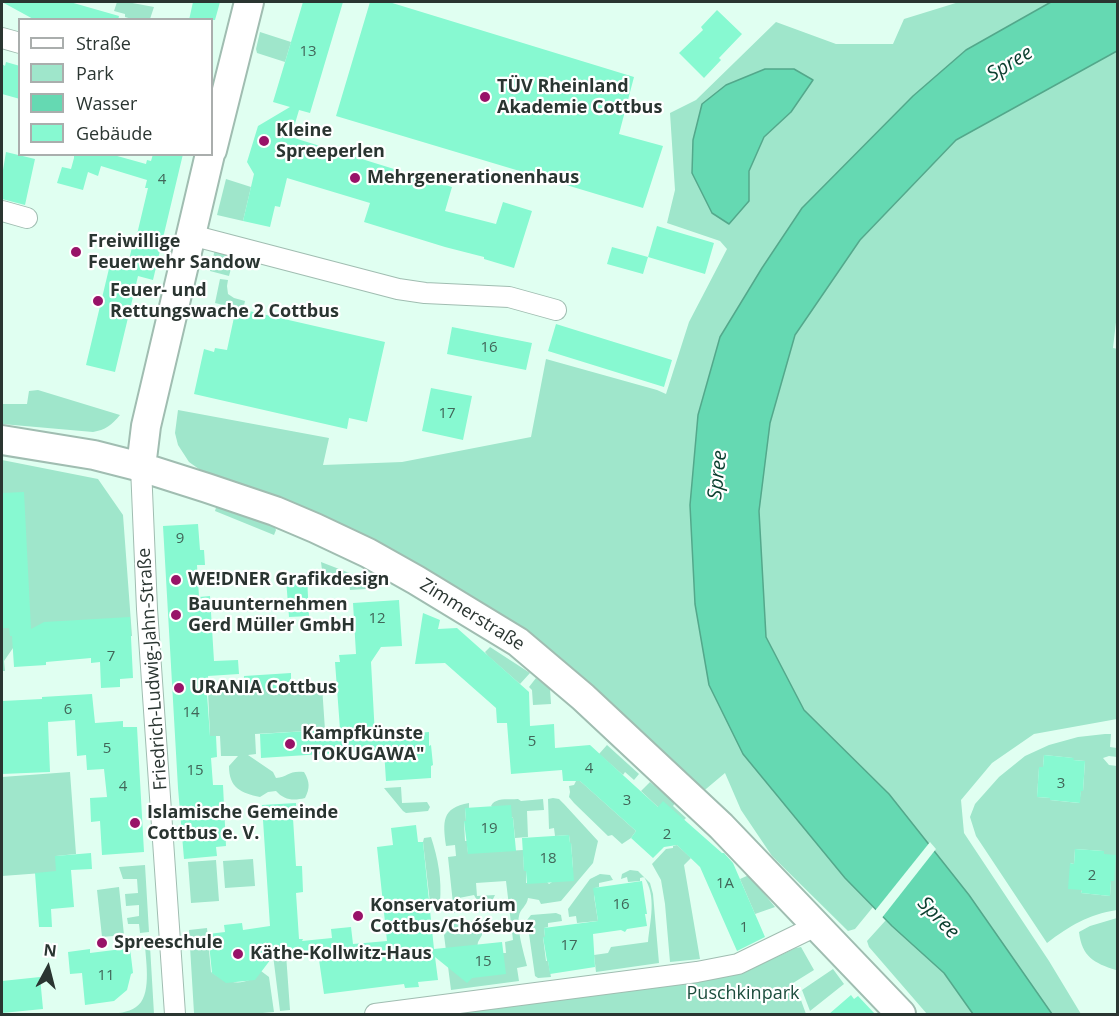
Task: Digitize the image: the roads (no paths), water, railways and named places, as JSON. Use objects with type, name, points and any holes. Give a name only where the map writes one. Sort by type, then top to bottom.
[{"type":"street","points":[[213,136],[217,103],[249,2]]},
{"type":"street","points":[[2,38],[18,42]]},
{"type":"street","points":[[141,467],[146,426],[210,156]]},
{"type":"street","points":[[2,211],[27,218]]},
{"type":"street","points":[[191,235],[398,289],[425,293],[508,297],[556,310]]},
{"type":"street","name":"Zimmerstraße","points":[[2,440],[94,455],[141,467],[264,508],[315,528],[368,553],[518,642],[583,697],[721,826],[901,1014]]},
{"type":"street","name":"Friedrich-Ludwig-Jahn-Straße","points":[[141,467],[147,609],[175,1014]]},
{"type":"street","points":[[375,1014],[708,970],[738,964],[816,926]]},
{"type":"water","name":"Spree","points":[[1051,2],[1117,2],[1117,51],[956,140],[860,240],[795,335],[770,423],[759,511],[766,637],[804,710],[889,794],[969,895],[1052,1014],[973,1014],[944,973],[892,926],[845,878],[743,754],[709,685],[695,604],[690,505],[698,415],[720,337],[802,208],[913,96],[966,50]]},
{"type":"water","points":[[765,69],[794,69],[813,80],[791,112],[764,137],[749,171],[749,201],[729,224],[712,213],[692,173],[693,140],[702,104],[726,85]]},
{"type":"place","name":"TÜV Rheinland Akademie Cottbus","points":[[485,97]]},
{"type":"place","name":"Kleine Spreeperlen","points":[[264,141]]},
{"type":"place","name":"Mehrgenerationenhaus","points":[[355,178]]},
{"type":"place","name":"Freiwillige Feuerwehr Sandow","points":[[76,252]]},
{"type":"place","name":"Feuer- und Rettungswache 2 Cottbus","points":[[98,301]]},
{"type":"place","name":"WE!DNER Grafikdesign","points":[[176,580]]},
{"type":"place","name":"Bauunternehmen Gerd Müller GmbH","points":[[176,615]]},
{"type":"place","name":"URANIA Cottbus","points":[[179,688]]},
{"type":"place","name":"Kampfkünste \"TOKUGAWA\"","points":[[290,744]]},
{"type":"place","name":"Islamische Gemeinde Cottbus e. V.","points":[[135,823]]},
{"type":"place","name":"Konservatorium Cottbus/Chóśebuz","points":[[358,916]]},
{"type":"place","name":"Spreeschule","points":[[102,943]]},
{"type":"place","name":"Käthe-Kollwitz-Haus","points":[[238,954]]},
{"type":"park label","name":"Puschkinpark","points":[[743,994]]}]
